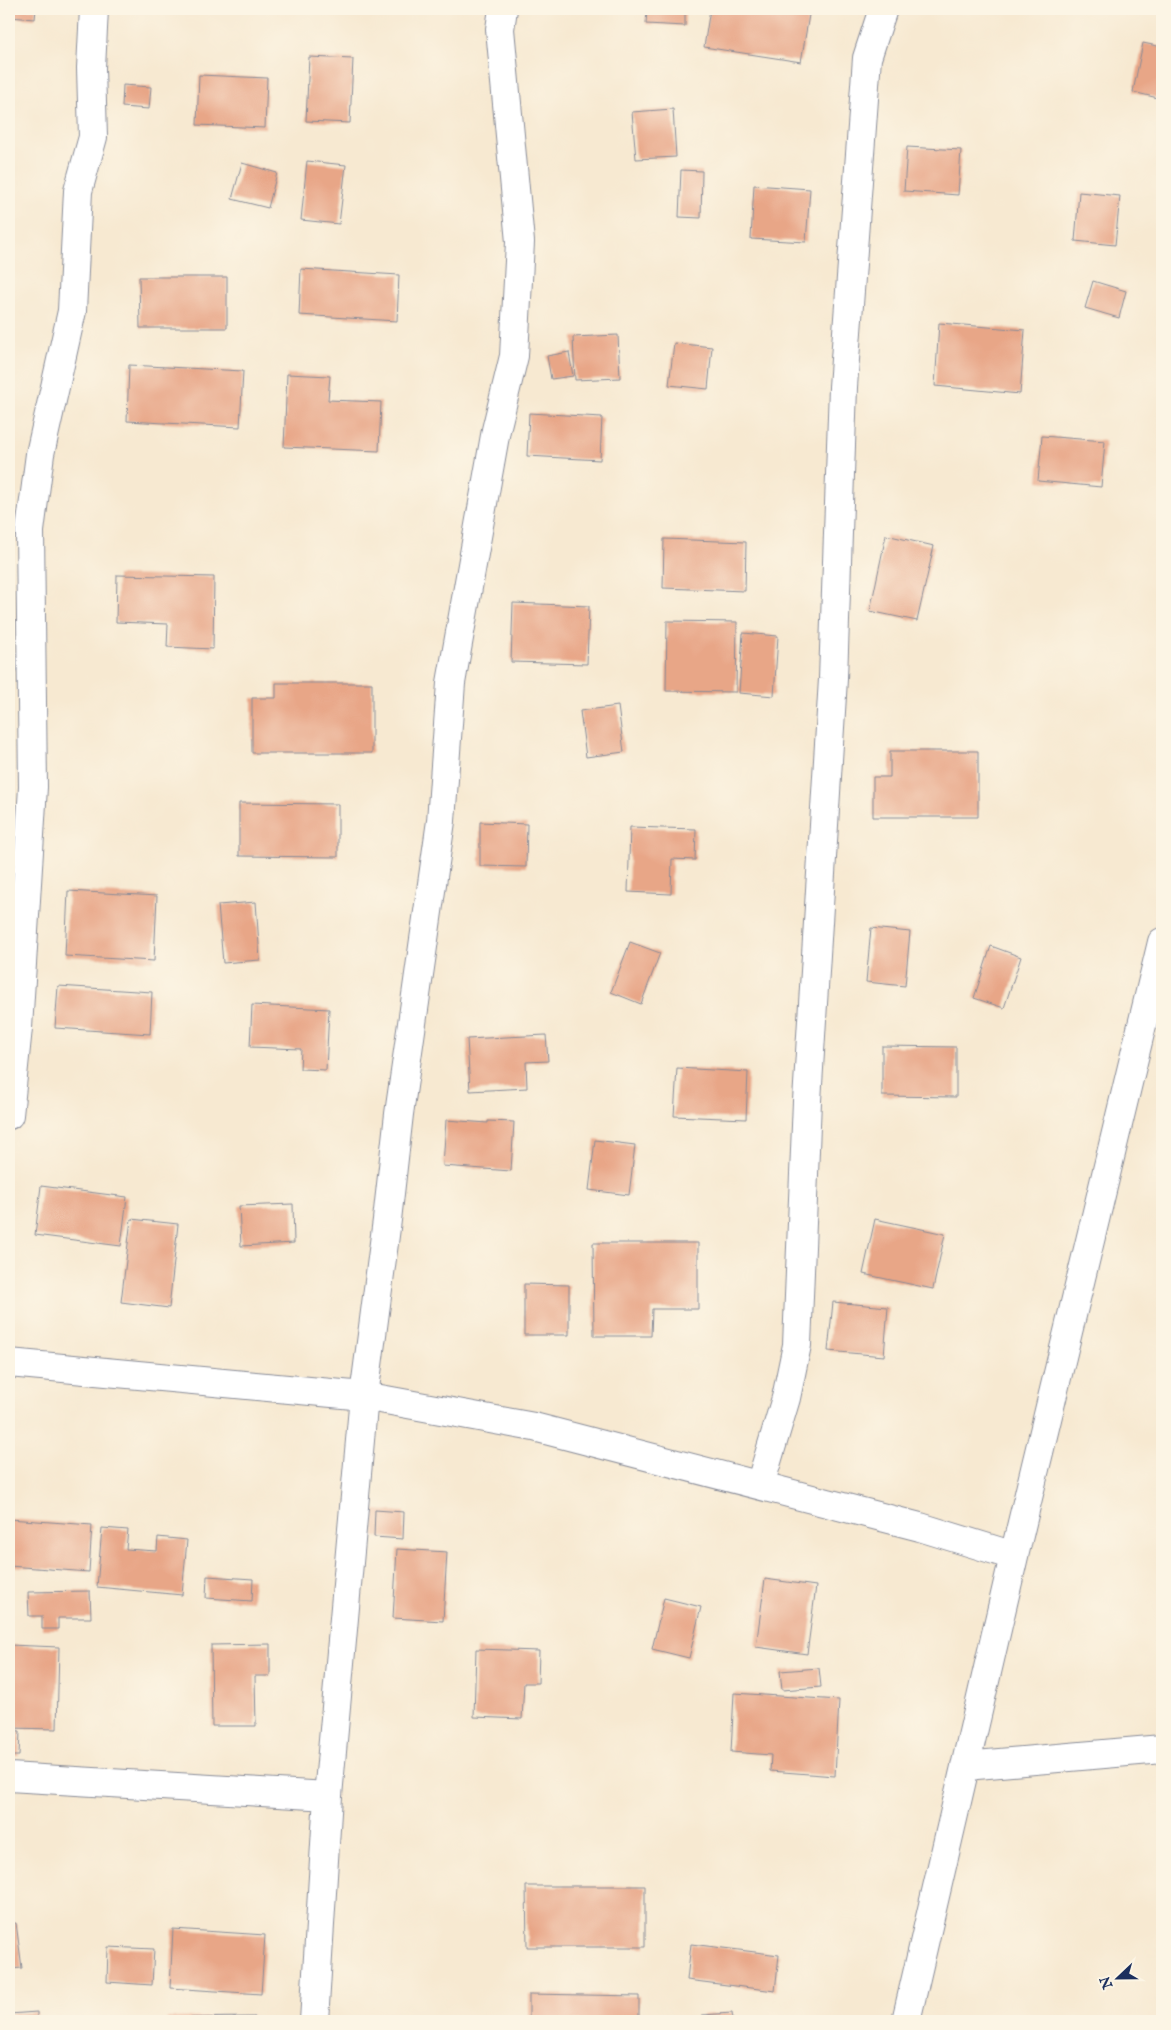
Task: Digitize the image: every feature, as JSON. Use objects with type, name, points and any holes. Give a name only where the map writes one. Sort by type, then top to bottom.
[{"type":"street","points":[[9,1115],[18,1028],[33,787],[30,531],[40,454],[72,311],[78,191],[93,138],[91,68],[94,9]]},
{"type":"street","points":[[314,2021],[328,1796],[364,1396],[399,1114],[441,821],[451,683],[496,430],[514,356],[520,242],[500,29],[503,9]]},
{"type":"street","points":[[760,1486],[786,1398],[797,1345],[807,1091],[833,680],[844,378],[868,58],[883,9]]},
{"type":"street","points":[[906,2021],[1014,1556],[1162,942]]},
{"type":"street","points":[[9,1363],[364,1396],[534,1427],[920,1527],[1014,1556]]},
{"type":"street","points":[[965,1766],[1162,1749]]},
{"type":"street","points":[[9,1777],[328,1796]]},
{"type":"building","points":[[9,9],[36,9],[35,19],[9,17]]},
{"type":"building","points":[[647,9],[685,9],[685,26],[646,24]]},
{"type":"building","points":[[710,9],[810,9],[801,62],[704,47]]},
{"type":"building","points":[[1143,43],[1162,47],[1162,99],[1133,92]]},
{"type":"building","points":[[309,57],[353,59],[350,123],[306,121]]},
{"type":"building","points":[[199,75],[267,78],[265,128],[197,125]]},
{"type":"building","points":[[123,85],[151,87],[149,109],[122,107]]},
{"type":"building","points":[[673,109],[676,157],[636,159],[632,112]]},
{"type":"building","points":[[907,147],[961,150],[958,195],[904,191]]},
{"type":"building","points":[[307,161],[346,165],[339,224],[301,220]]},
{"type":"building","points":[[242,163],[277,173],[268,208],[232,199]]},
{"type":"building","points":[[681,170],[702,171],[701,218],[679,217]]},
{"type":"building","points":[[754,185],[810,189],[806,242],[751,239]]},
{"type":"building","points":[[1079,192],[1120,196],[1115,245],[1075,241]]},
{"type":"building","points":[[301,269],[399,275],[397,321],[299,315]]},
{"type":"building","points":[[139,277],[227,277],[227,328],[140,328]]},
{"type":"building","points":[[1093,281],[1126,291],[1119,318],[1085,308]]},
{"type":"building","points":[[939,323],[1025,330],[1020,394],[935,386]]},
{"type":"building","points":[[618,335],[620,378],[575,380],[573,337]]},
{"type":"building","points":[[674,343],[712,347],[708,389],[669,385]]},
{"type":"building","points":[[569,352],[573,376],[551,379],[547,356]]},
{"type":"building","points":[[129,365],[243,371],[240,427],[127,421]]},
{"type":"building","points":[[287,374],[330,376],[328,400],[381,402],[379,451],[284,447]]},
{"type":"building","points":[[529,413],[602,417],[600,460],[527,456]]},
{"type":"building","points":[[1042,436],[1105,441],[1101,487],[1038,481]]},
{"type":"building","points":[[886,535],[934,546],[917,621],[870,611]]},
{"type":"building","points":[[664,539],[746,542],[745,591],[663,588]]},
{"type":"building","points":[[117,575],[214,577],[213,649],[167,647],[168,624],[116,622]]},
{"type":"building","points":[[513,603],[589,606],[587,664],[511,662]]},
{"type":"building","points":[[667,621],[737,622],[736,692],[666,691]]},
{"type":"building","points":[[743,633],[778,636],[774,696],[739,693]]},
{"type":"building","points":[[276,683],[372,683],[372,753],[252,753],[252,698],[276,698]]},
{"type":"building","points":[[618,706],[624,752],[586,757],[580,711]]},
{"type":"building","points":[[890,751],[978,751],[978,817],[873,817],[873,777],[890,777]]},
{"type":"building","points":[[239,803],[338,804],[338,857],[239,856]]},
{"type":"building","points":[[480,822],[527,824],[526,867],[480,866]]},
{"type":"building","points":[[630,827],[696,829],[695,860],[672,859],[671,894],[628,892]]},
{"type":"building","points":[[68,891],[157,896],[154,961],[65,956]]},
{"type":"building","points":[[256,902],[260,960],[223,963],[218,905]]},
{"type":"building","points":[[871,928],[910,932],[905,986],[866,982]]},
{"type":"building","points":[[630,942],[660,953],[641,1004],[611,992]]},
{"type":"building","points":[[991,946],[1021,957],[1004,1008],[974,998]]},
{"type":"building","points":[[58,986],[152,992],[150,1034],[55,1028]]},
{"type":"building","points":[[252,1005],[329,1009],[326,1070],[300,1069],[301,1049],[250,1047]]},
{"type":"building","points":[[546,1035],[548,1061],[526,1062],[527,1088],[470,1091],[467,1039]]},
{"type":"building","points":[[882,1046],[956,1047],[956,1097],[882,1096]]},
{"type":"building","points":[[677,1068],[748,1072],[746,1119],[674,1116]]},
{"type":"building","points":[[446,1120],[488,1123],[488,1121],[514,1122],[511,1171],[443,1166]]},
{"type":"building","points":[[595,1140],[635,1145],[629,1195],[589,1190]]},
{"type":"building","points":[[41,1186],[127,1197],[121,1246],[35,1235]]},
{"type":"building","points":[[293,1204],[294,1243],[241,1246],[239,1206]]},
{"type":"building","points":[[131,1219],[178,1224],[169,1308],[121,1302]]},
{"type":"building","points":[[875,1219],[945,1234],[933,1289],[863,1274]]},
{"type":"building","points":[[593,1243],[698,1243],[698,1309],[652,1309],[651,1336],[594,1336]]},
{"type":"building","points":[[524,1284],[569,1285],[569,1335],[524,1335]]},
{"type":"building","points":[[833,1302],[888,1307],[884,1356],[828,1351]]},
{"type":"building","points":[[375,1510],[404,1512],[403,1539],[374,1537]]},
{"type":"building","points":[[9,1519],[92,1525],[89,1572],[9,1566]]},
{"type":"building","points":[[102,1528],[128,1530],[126,1549],[157,1551],[158,1537],[187,1540],[182,1595],[97,1587]]},
{"type":"building","points":[[397,1549],[447,1552],[443,1621],[393,1618]]},
{"type":"building","points":[[207,1576],[253,1579],[252,1601],[206,1598]]},
{"type":"building","points":[[765,1579],[816,1586],[807,1654],[756,1647]]},
{"type":"building","points":[[90,1591],[91,1618],[58,1618],[58,1629],[42,1629],[42,1616],[29,1616],[28,1592]]},
{"type":"building","points":[[664,1598],[701,1607],[689,1658],[652,1649]]},
{"type":"building","points":[[270,1644],[270,1676],[255,1676],[256,1726],[212,1726],[211,1645]]},
{"type":"building","points":[[9,1645],[59,1647],[57,1729],[9,1728]]},
{"type":"building","points":[[476,1649],[539,1651],[538,1683],[524,1683],[522,1719],[474,1717]]},
{"type":"building","points":[[819,1668],[821,1687],[782,1690],[780,1671]]},
{"type":"building","points":[[734,1693],[839,1700],[835,1776],[770,1771],[771,1755],[731,1752]]},
{"type":"building","points":[[9,1730],[20,1731],[19,1756],[9,1756]]},
{"type":"building","points":[[526,1886],[645,1886],[645,1947],[527,1947]]},
{"type":"building","points":[[16,1923],[22,1968],[9,1969],[9,1924]]},
{"type":"building","points":[[173,1929],[265,1935],[261,1994],[170,1988]]},
{"type":"building","points":[[691,1944],[779,1955],[775,1991],[687,1980]]},
{"type":"building","points":[[108,1947],[154,1949],[152,1985],[107,1982]]},
{"type":"building","points":[[529,1994],[639,1996],[639,2021],[529,2021]]},
{"type":"building","points":[[37,2012],[37,2021],[9,2021],[9,2014]]},
{"type":"building","points":[[732,2013],[733,2021],[703,2021],[702,2015]]},
{"type":"building","points":[[255,2017],[255,2021],[167,2021],[167,2018]]}]
